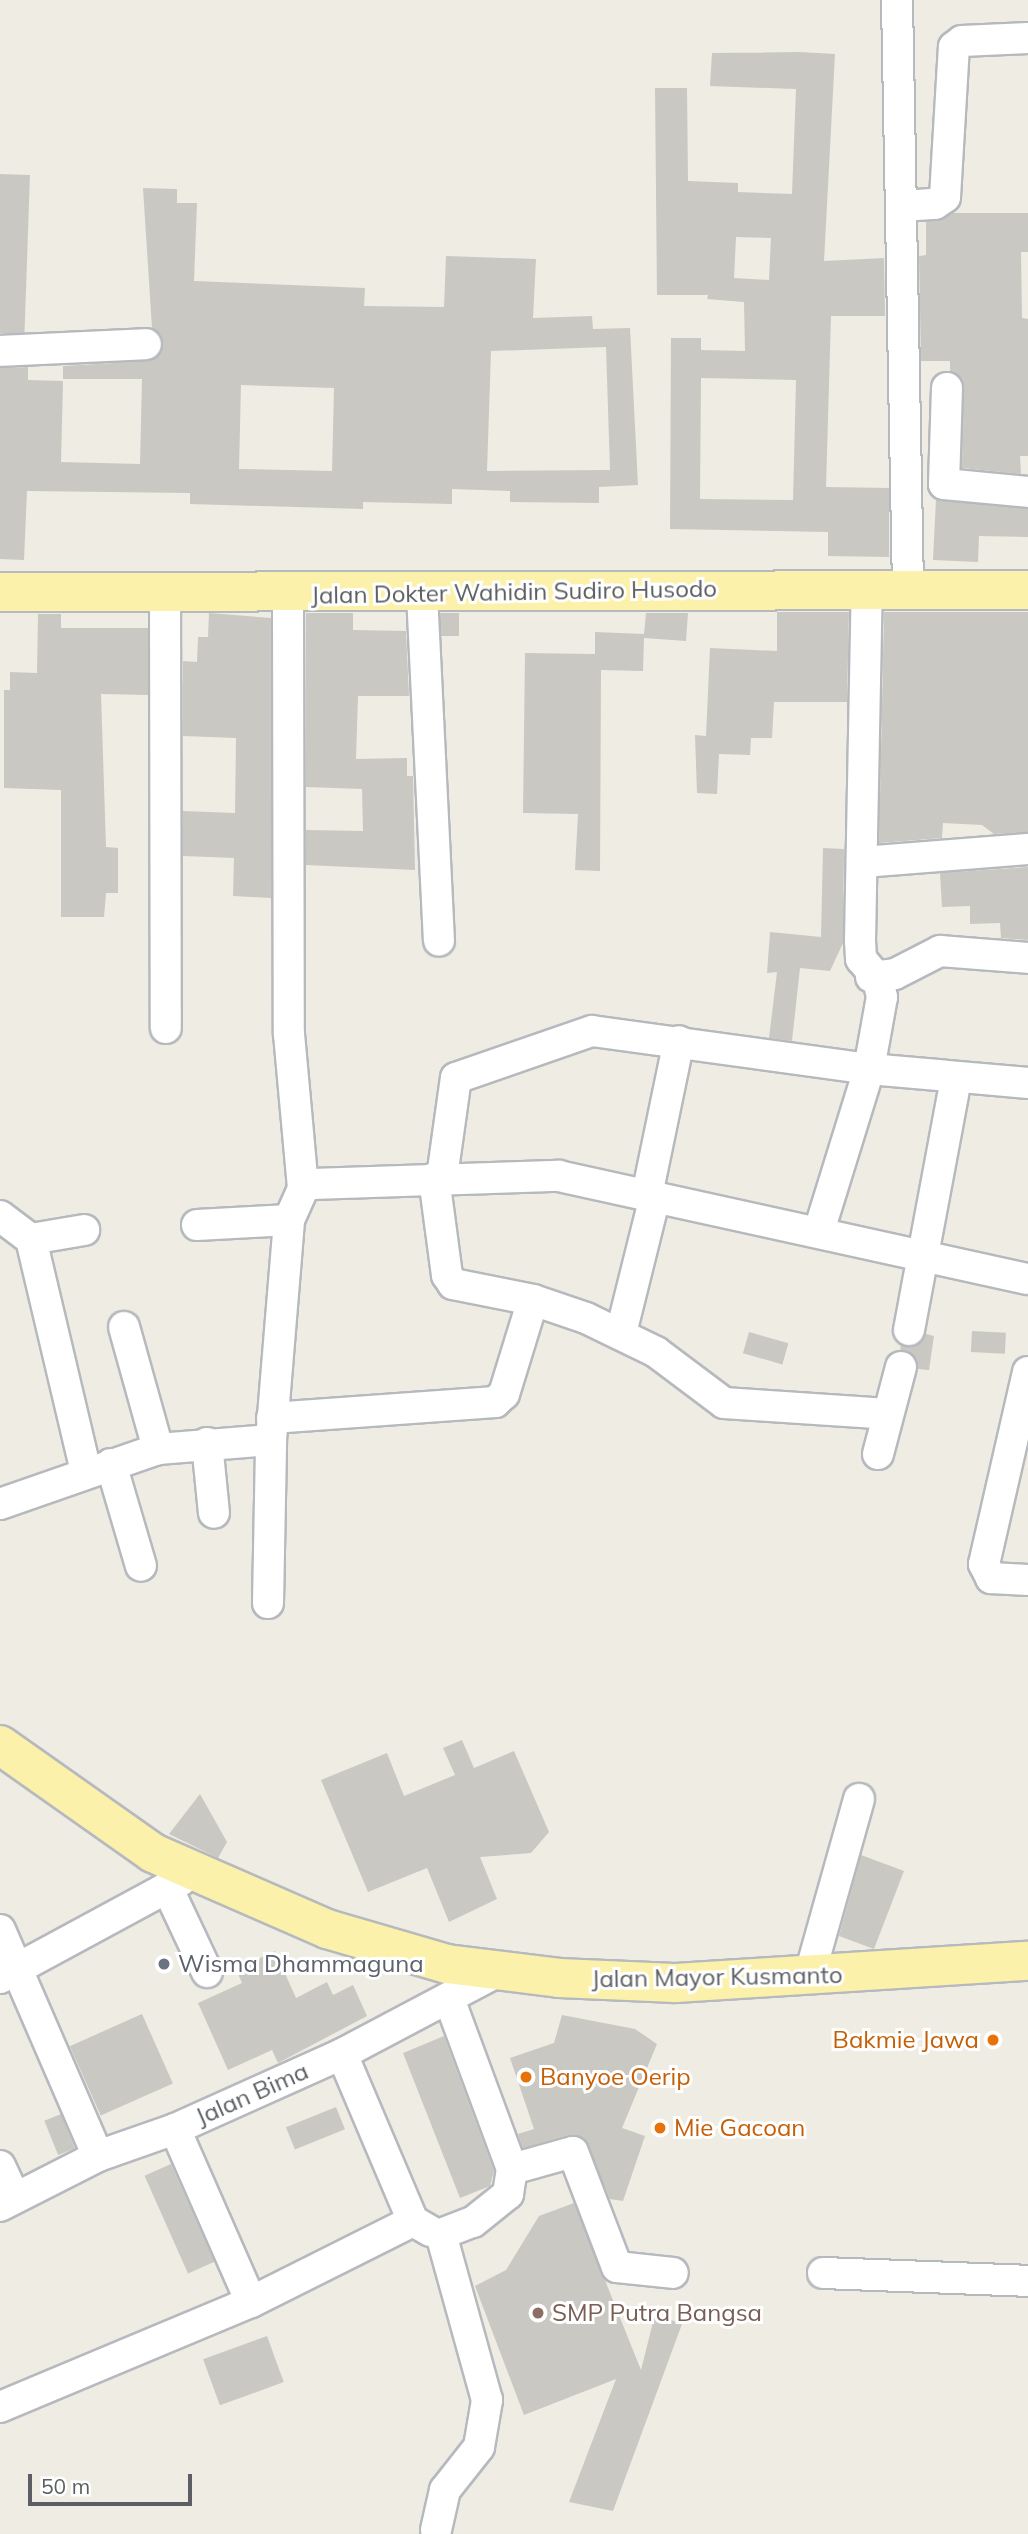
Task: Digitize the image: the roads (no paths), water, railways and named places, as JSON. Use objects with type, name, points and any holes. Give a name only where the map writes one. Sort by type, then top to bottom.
[{"type":"main road","name":"Jalan Dokter Wahidin Sudiro Husodo","points":[[0,592],[288,595],[908,587],[1028,590]]},
{"type":"main road","name":"Jalan Mayor Kusmanto","points":[[0,1745],[179,1877],[359,1941],[499,1971],[641,1983],[809,1978],[1027,1958]]},
{"type":"street","points":[[897,4],[903,206],[908,587]]},
{"type":"street","points":[[903,206],[935,204],[945,197],[954,47],[962,41],[1028,38]]},
{"type":"street","points":[[0,351],[146,344]]},
{"type":"street","points":[[947,388],[941,472],[949,488],[1028,492]]},
{"type":"street","points":[[908,473],[941,472]]},
{"type":"street","points":[[819,1231],[869,1069],[882,997],[878,979],[872,977],[861,959],[867,588]]},
{"type":"street","points":[[165,592],[166,1028]]},
{"type":"street","points":[[422,594],[439,941]]},
{"type":"street","points":[[268,1603],[272,1429],[289,1220],[303,1188],[289,1034],[288,595]]},
{"type":"street","points":[[862,862],[1028,849]]},
{"type":"street","points":[[872,977],[895,974],[940,951],[1028,958]]},
{"type":"street","points":[[888,1414],[724,1403],[686,1370],[621,1333],[533,1300],[453,1284],[447,1275],[438,1177],[451,1086],[465,1071],[592,1031],[869,1069],[956,1079],[1028,1083]]},
{"type":"street","points":[[621,1333],[651,1196],[679,1041]]},
{"type":"street","points":[[909,1330],[926,1258],[956,1079]]},
{"type":"street","points":[[303,1188],[438,1177],[559,1176],[1028,1279]]},
{"type":"street","points":[[2,1217],[31,1239],[98,1468],[141,1566]]},
{"type":"street","points":[[197,1225],[289,1220]]},
{"type":"street","points":[[31,1239],[84,1230]]},
{"type":"street","points":[[0,1504],[158,1449],[207,1443],[272,1429],[495,1402],[504,1394],[533,1300]]},
{"type":"street","points":[[124,1326],[158,1449]]},
{"type":"street","points":[[878,1454],[901,1367]]},
{"type":"street","points":[[1028,1372],[984,1564],[991,1578],[1028,1580]]},
{"type":"street","points":[[207,1443],[214,1513]]},
{"type":"street","points":[[809,1978],[859,1799]]},
{"type":"street","points":[[8,1974],[179,1877],[206,1972]]},
{"type":"street","points":[[0,1930],[8,1974],[98,2157]]},
{"type":"street","name":"Jalan Bima","points":[[7,2202],[98,2157],[175,2129],[342,2054],[499,1971]]},
{"type":"street","points":[[342,2054],[414,2221],[441,2234],[473,2222],[508,2194],[512,2169],[449,1999]]},
{"type":"street","points":[[175,2129],[251,2302]]},
{"type":"street","points":[[512,2169],[573,2152],[617,2267],[673,2273]]},
{"type":"street","points":[[0,2166],[7,2202]]},
{"type":"street","points":[[0,2407],[251,2302],[414,2221]]},
{"type":"street","points":[[436,2530],[444,2490],[479,2447],[487,2400],[441,2234]]},
{"type":"street","points":[[823,2273],[1028,2280]]},
{"type":"place","name":"Wisma Dhammaguna","points":[[164,1964]]},
{"type":"place","name":"Bakmie Jawa","points":[[993,2040]]},
{"type":"place","name":"Banyoe Oerip","points":[[526,2077]]},
{"type":"place","name":"Mie Gacoan","points":[[660,2128]]},
{"type":"place","name":"SMP Putra Bangsa","points":[[538,2313]]}]
